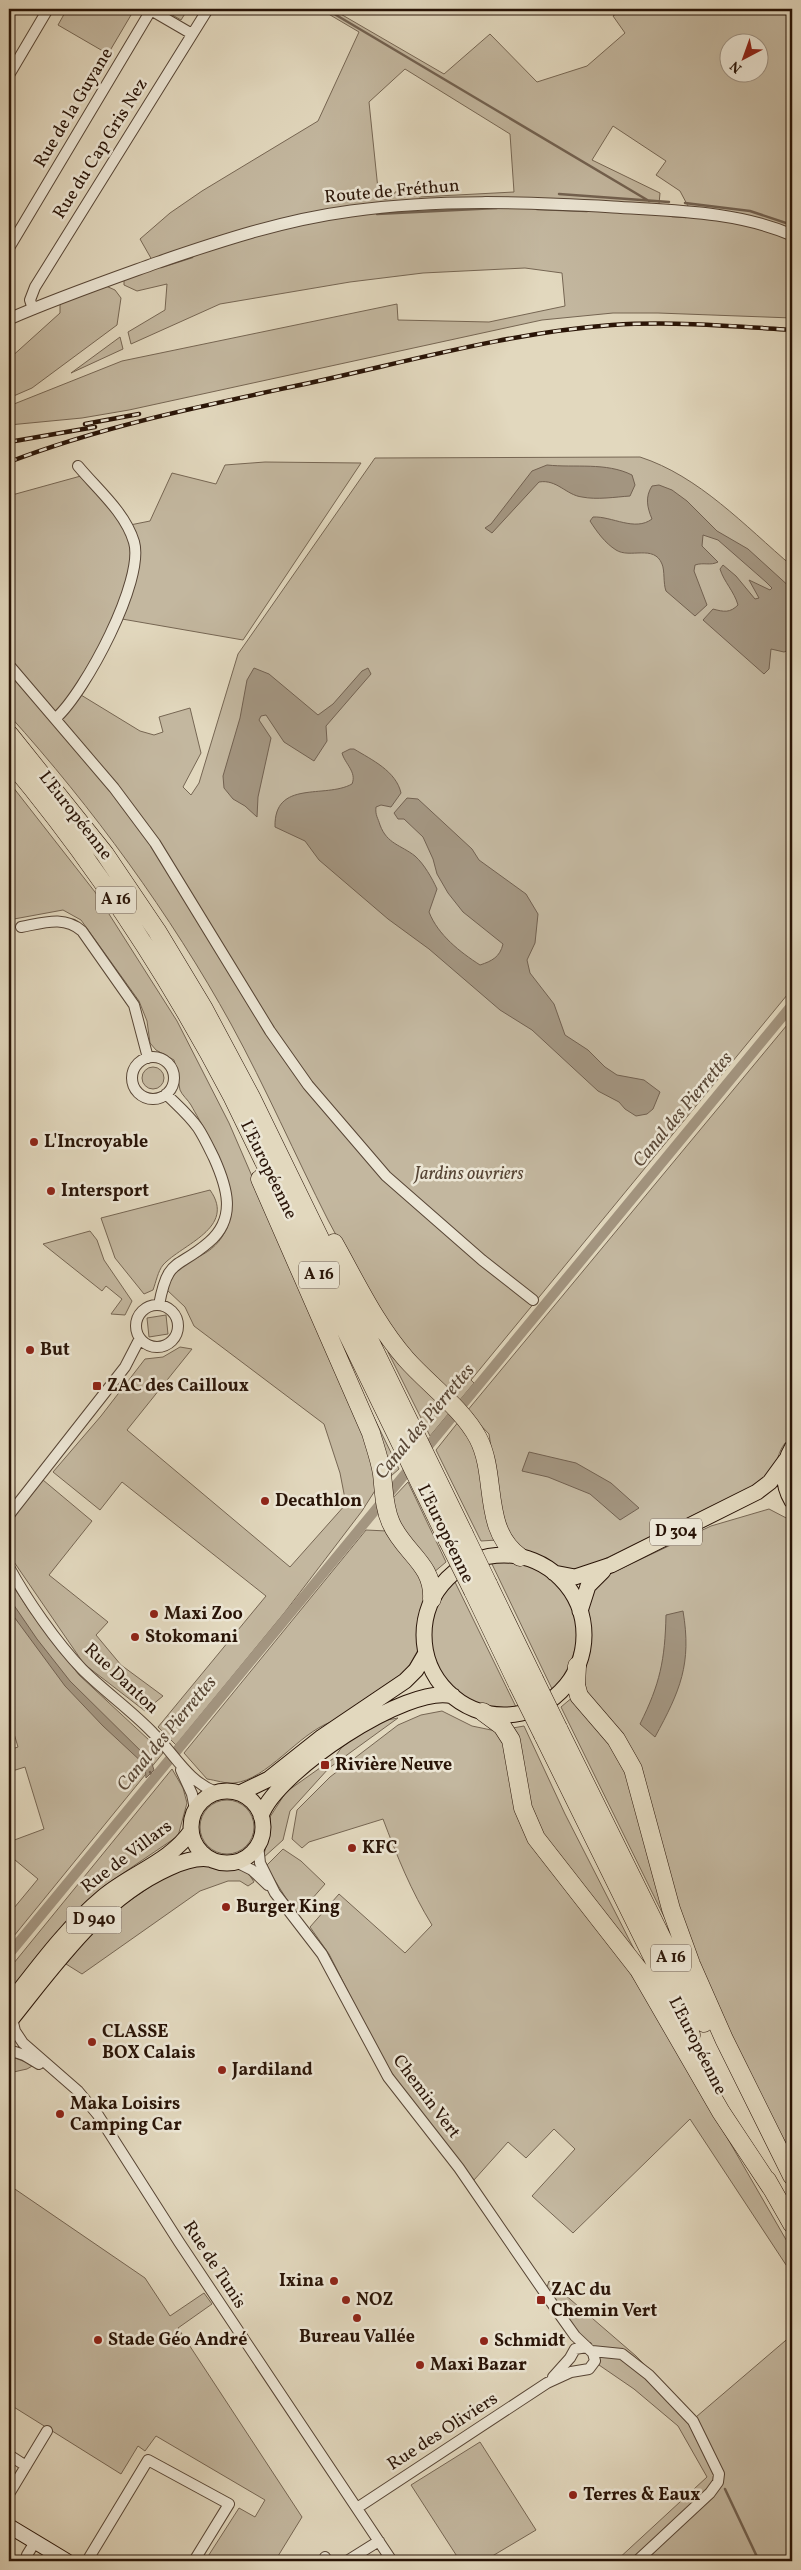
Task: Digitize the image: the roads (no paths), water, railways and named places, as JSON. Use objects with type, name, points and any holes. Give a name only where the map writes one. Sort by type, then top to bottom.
[{"type":"highway","name":"L'Européenne","points":[[9,734],[88,830],[152,923],[204,1009],[251,1097],[419,1441],[423,1469],[550,1731],[666,1985],[792,2224]]},
{"type":"highway","name":"L'Européenne","points":[[9,760],[58,820],[117,902],[180,1001],[232,1096],[406,1454],[423,1469]]},
{"type":"highway","points":[[232,1096],[251,1157],[368,1425],[380,1465],[389,1517],[404,1545],[428,1572],[432,1582],[432,1599]]},
{"type":"highway","points":[[251,1097],[380,1324],[406,1359],[447,1401],[478,1437],[486,1456],[498,1529],[506,1544],[520,1556]]},
{"type":"highway","points":[[577,1666],[576,1685],[579,1696],[616,1739],[633,1770],[671,1909],[690,1964],[719,2030],[792,2176]]},
{"type":"highway","points":[[483,1712],[502,1726],[511,1740],[521,1802],[536,1838],[639,1970],[722,2112],[772,2189]]},
{"type":"highway","name":"L'Européenne","points":[[550,1731],[717,2048],[792,2183]]},
{"type":"main road","points":[[789,1454],[785,1484],[792,1502]]},
{"type":"main road","name":"D 304","points":[[554,1573],[575,1577],[611,1564],[742,1500],[770,1482],[789,1454]]},
{"type":"main road","name":"D 304","points":[[742,1500],[767,1494],[779,1496],[792,1502]]},
{"type":"main road","points":[[495,1555],[520,1556],[536,1562],[554,1573],[569,1588],[580,1611],[583,1641],[577,1666],[561,1690],[541,1706],[512,1714],[483,1712],[453,1696],[437,1678],[426,1652],[424,1627],[432,1599],[450,1576],[471,1562],[495,1555]]},
{"type":"main road","name":"D 304","points":[[580,1611],[588,1586],[611,1564]]},
{"type":"main road","points":[[240,1793],[269,1779],[322,1737],[405,1681],[416,1670],[426,1652]]},
{"type":"main road","points":[[262,1816],[270,1799],[292,1776],[358,1726],[381,1714],[427,1698],[439,1695],[453,1696]]},
{"type":"main road","points":[[216,1792],[240,1793],[252,1801],[262,1816],[263,1829],[258,1845],[248,1857],[236,1862],[223,1863],[209,1859],[196,1846],[191,1831],[195,1809],[206,1797],[216,1792]]},
{"type":"main road","name":"Rue de Villars","points":[[10,2009],[61,1938],[85,1913],[123,1882],[176,1848],[191,1831]]},
{"type":"main road","name":"Rue de Villars","points":[[10,2009],[109,1907],[139,1885],[166,1870],[190,1860],[209,1859]]},
{"type":"main road","points":[[9,2526],[31,2548],[67,2561]]},
{"type":"main road","points":[[9,2533],[54,2561]]},
{"type":"street","points":[[9,75],[48,9]]},
{"type":"street","points":[[150,9],[192,34]]},
{"type":"street","name":"Rue de la Guyane","points":[[9,248],[150,9]]},
{"type":"street","name":"Rue du Cap Gris Nez","points":[[33,309],[30,300],[35,287],[208,9]]},
{"type":"street","name":"Route de Fréthun","points":[[9,319],[92,286],[246,233],[309,218],[372,209],[496,202],[677,211],[743,219],[792,235]]},
{"type":"street","points":[[56,718],[69,704],[111,634],[136,563],[134,542],[127,527],[78,466]]},
{"type":"street","points":[[9,665],[114,788],[155,843],[270,1031],[308,1085],[386,1176],[482,1260],[533,1300]]},
{"type":"street","points":[[21,927],[64,920],[74,924],[82,931],[130,999],[140,1021],[148,1058]]},
{"type":"street","points":[[148,1058],[161,1059],[172,1070],[173,1083],[166,1094],[158,1098],[141,1095],[134,1086],[132,1077],[134,1069],[140,1062],[148,1058]]},
{"type":"street","points":[[159,1305],[163,1283],[167,1274],[174,1266],[216,1235],[228,1206],[225,1184],[205,1140],[196,1125],[166,1094]]},
{"type":"street","points":[[125,1367],[152,1346],[167,1344],[174,1338],[178,1329],[178,1322],[174,1312],[159,1305],[147,1308],[138,1317],[136,1326],[140,1338],[152,1346]]},
{"type":"street","points":[[9,1515],[125,1367],[140,1338]]},
{"type":"street","name":"Rue Danton","points":[[9,1569],[50,1629],[80,1666],[154,1733],[178,1764]]},
{"type":"street","points":[[178,1764],[202,1784],[216,1792]]},
{"type":"street","points":[[178,1764],[192,1794],[195,1809]]},
{"type":"street","points":[[258,1845],[260,1863],[275,1893]]},
{"type":"street","points":[[236,1862],[252,1870],[275,1893]]},
{"type":"street","name":"Chemin Vert","points":[[275,1893],[322,1954],[388,2077],[456,2164],[560,2315],[590,2349]]},
{"type":"street","name":"Rue de Tunis","points":[[10,2009],[15,2031],[23,2043],[88,2101],[98,2115],[150,2193],[179,2242],[392,2561]]},
{"type":"street","name":"Rue de Tunis","points":[[9,2050],[30,2058],[69,2084]]},
{"type":"street","name":"Chemin Vert","points":[[560,2315],[571,2355]]},
{"type":"street","points":[[547,2383],[579,2347],[622,2354],[649,2375],[692,2420],[719,2474],[718,2482],[710,2493],[636,2561]]},
{"type":"street","points":[[547,2383],[592,2366],[595,2359],[590,2349]]},
{"type":"street","points":[[571,2355],[572,2365],[578,2370]]},
{"type":"street","name":"Rue des Oliviers","points":[[357,2508],[547,2383]]},
{"type":"street","points":[[9,2494],[47,2431]]},
{"type":"street","points":[[9,2455],[26,2466]]},
{"type":"street","points":[[87,2561],[148,2460],[229,2504],[194,2561]]},
{"type":"street","points":[[347,2561],[379,2541]]},
{"type":"waterway","points":[[326,9],[649,201]]},
{"type":"waterway","points":[[559,194],[669,202]]},
{"type":"waterway","points":[[685,203],[750,211],[792,225]]},
{"type":"waterway","points":[[377,214],[497,208]]},
{"type":"waterway","points":[[537,209],[587,211]]},
{"type":"waterway","points":[[672,216],[686,217]]},
{"type":"waterway","points":[[161,267],[192,257]]},
{"type":"waterway","name":"Canal des Pierrettes","points":[[9,1954],[792,1005]]},
{"type":"waterway","name":"Canal des Pierrettes","points":[[150,1772],[154,1779]]},
{"type":"waterway","points":[[725,2489],[759,2561]]},
{"type":"railway","points":[[9,462],[44,449],[117,427],[190,409],[455,350],[533,335],[572,329],[634,324],[702,324],[792,330]]},
{"type":"railway","points":[[85,424],[139,414]]},
{"type":"railway","points":[[9,442],[95,427]]},
{"type":"place","name":"L'Incroyable","points":[[34,1142]]},
{"type":"place","name":"Intersport","points":[[51,1191]]},
{"type":"place","name":"But","points":[[30,1350]]},
{"type":"place","name":"ZAC des Cailloux","points":[[97,1386]]},
{"type":"place","name":"Decathlon","points":[[265,1501]]},
{"type":"place","name":"Maxi Zoo","points":[[154,1614]]},
{"type":"place","name":"Stokomani","points":[[135,1637]]},
{"type":"place","name":"Rivière Neuve","points":[[325,1765]]},
{"type":"place","name":"KFC","points":[[352,1848]]},
{"type":"place","name":"Burger King","points":[[226,1907]]},
{"type":"place","name":"CLASSE BOX Calais","points":[[92,2042]]},
{"type":"place","name":"Jardiland","points":[[222,2070]]},
{"type":"place","name":"Maka Loisirs Camping Car","points":[[60,2114]]},
{"type":"place","name":"Ixina","points":[[334,2281]]},
{"type":"place","name":"NOZ","points":[[346,2300]]},
{"type":"place","name":"ZAC du Chemin Vert","points":[[541,2300]]},
{"type":"place","name":"Bureau Vallée","points":[[357,2318]]},
{"type":"place","name":"Stade Géo André","points":[[98,2340]]},
{"type":"place","name":"Schmidt","points":[[484,2341]]},
{"type":"place","name":"Maxi Bazar","points":[[420,2365]]},
{"type":"place","name":"Terres & Eaux","points":[[573,2495]]},
{"type":"park label","name":"Jardins ouvriers","points":[[469,1174]]}]
